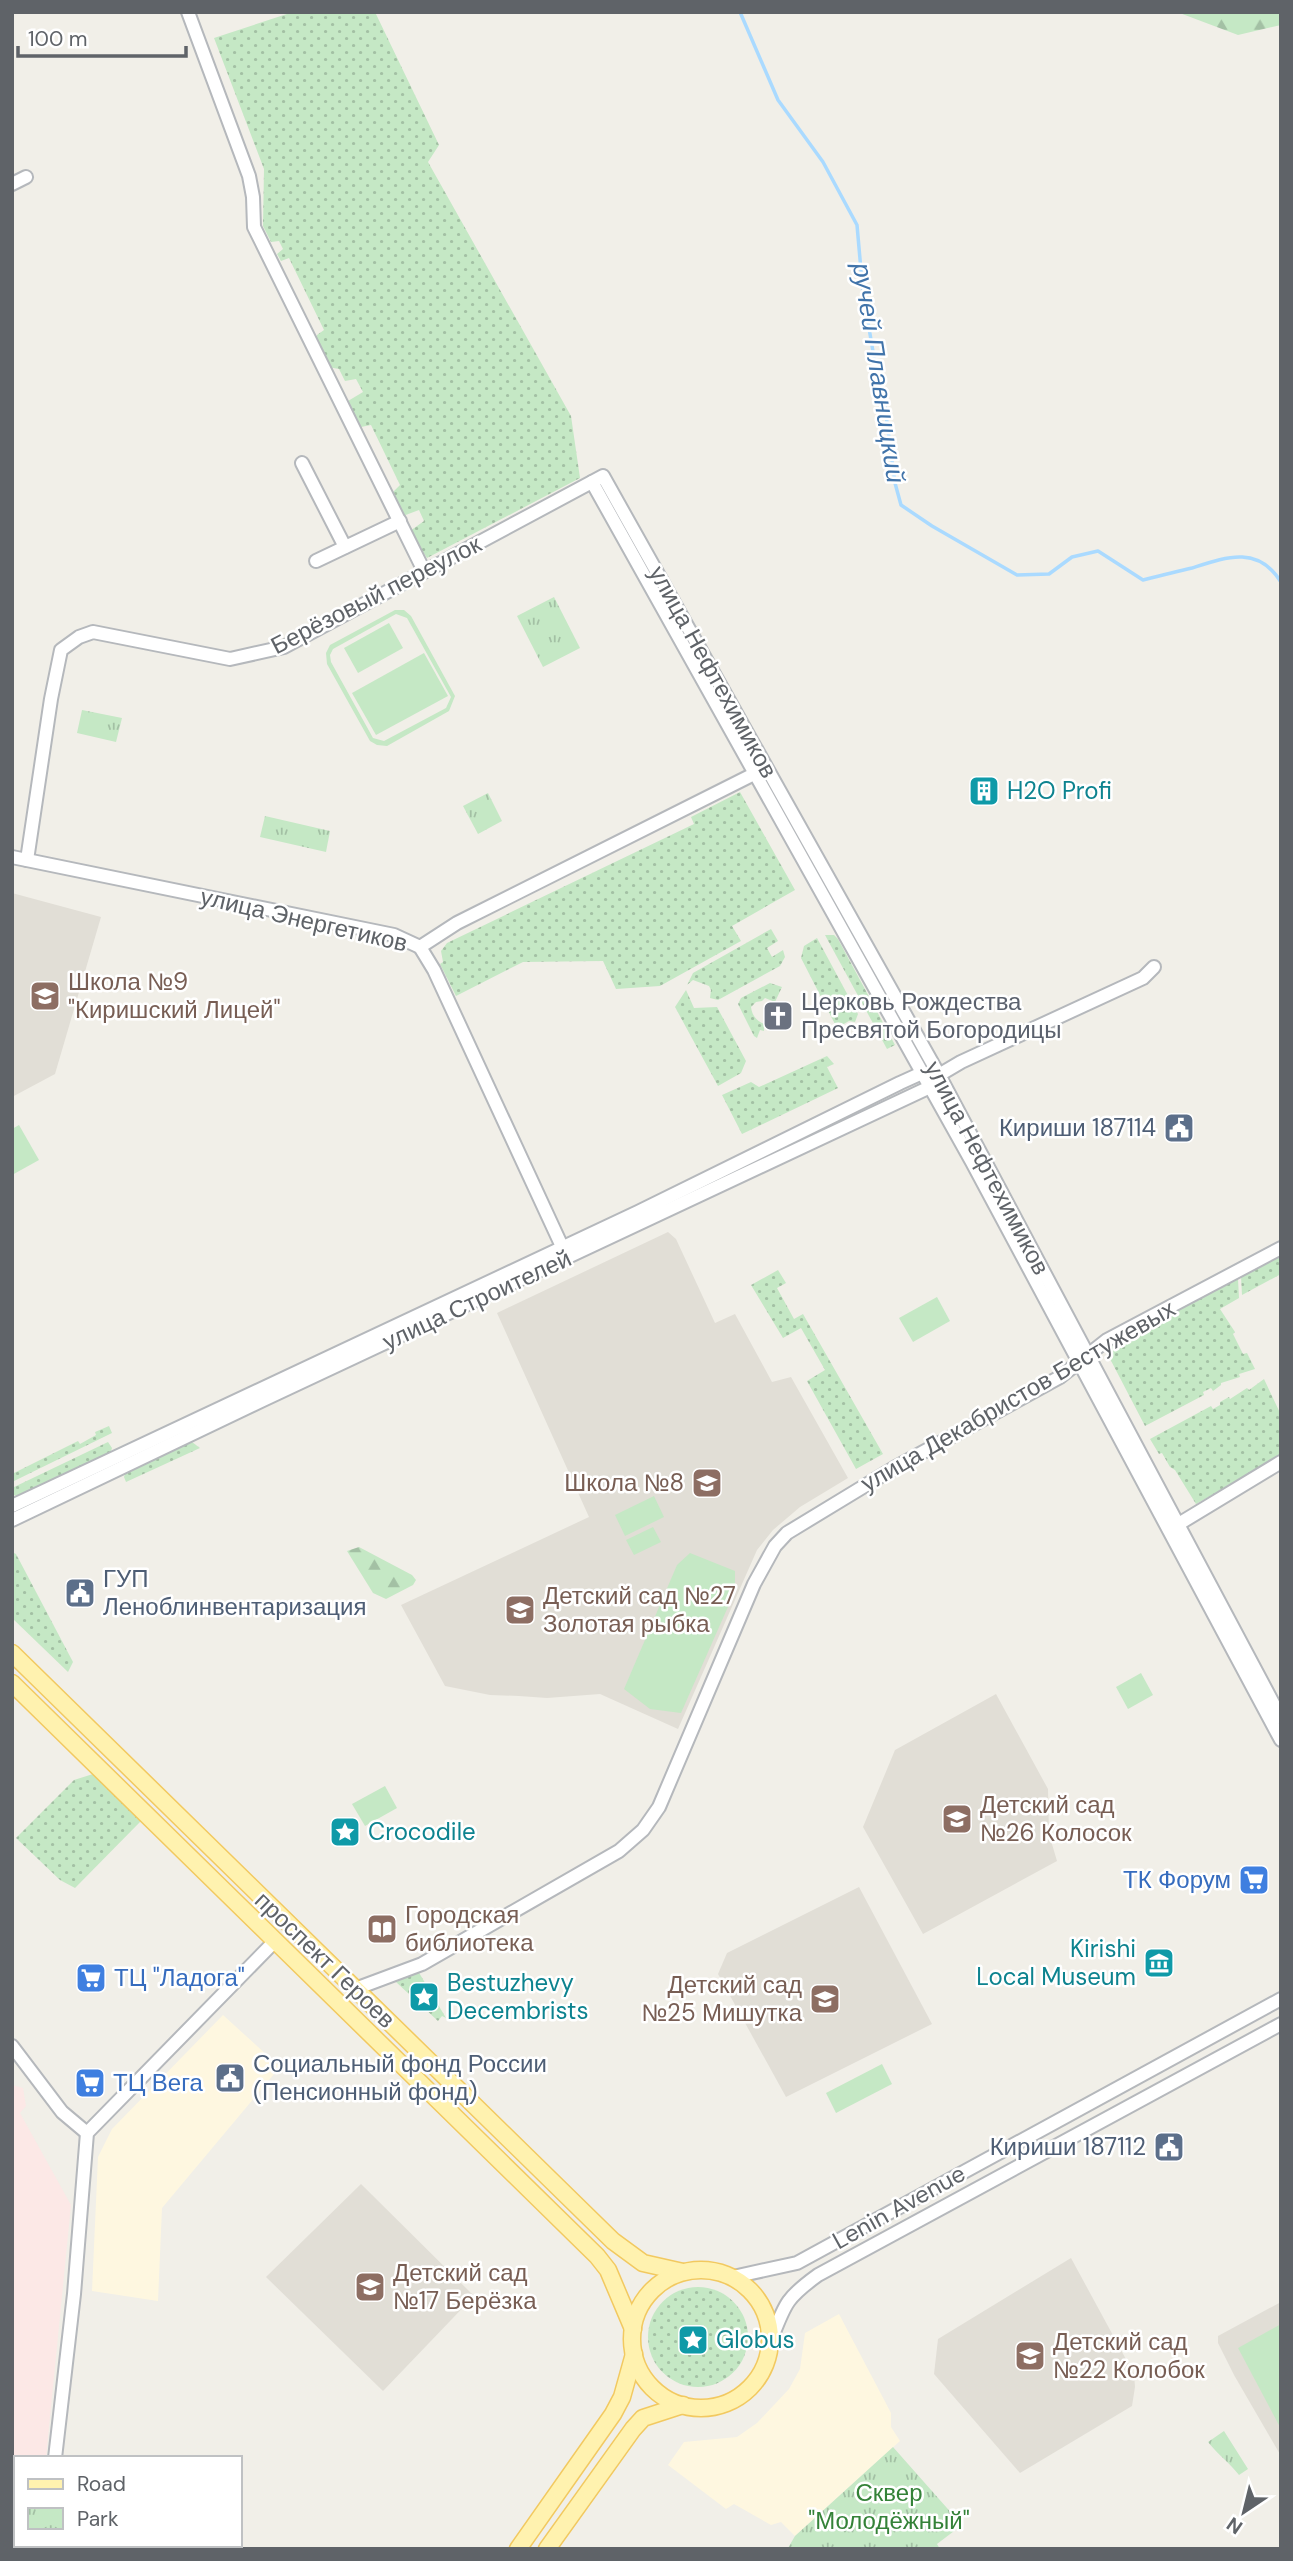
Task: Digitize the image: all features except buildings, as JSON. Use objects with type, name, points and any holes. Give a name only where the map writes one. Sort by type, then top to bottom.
[{"type":"main road","name":"проспект Героев","points":[[12,1653],[613,2241],[643,2263],[683,2272]]},
{"type":"main road","name":"проспект Героев","points":[[12,1683],[603,2263],[632,2329]]},
{"type":"main road","points":[[702,2269],[733,2277],[753,2292],[766,2315],[771,2340],[763,2370],[753,2385],[739,2397],[723,2404],[703,2408],[683,2405],[660,2395],[643,2377],[634,2354],[632,2329],[641,2304],[659,2283],[683,2272],[702,2269]]},
{"type":"main road","points":[[518,2549],[613,2414],[634,2354]]},
{"type":"main road","points":[[547,2549],[643,2418],[683,2405]]},
{"type":"street","points":[[188,12],[249,176],[254,228],[424,571]]},
{"type":"street","points":[[12,184],[26,177]]},
{"type":"street","points":[[302,463],[345,547]]},
{"type":"street","name":"Берёзовый переулок","points":[[27,860],[61,650],[79,636],[93,632],[230,659],[268,652],[284,647],[598,479]]},
{"type":"street","name":"улица Нефтехимиков","points":[[598,479],[761,770],[939,1075],[1083,1359],[1177,1525],[1281,1718]]},
{"type":"street","points":[[316,561],[401,521]]},
{"type":"street","points":[[761,770],[922,1073],[1083,1359],[1281,1740]]},
{"type":"street","name":"улица Энергетиков","points":[[12,857],[394,936],[420,947],[457,923],[761,770]]},
{"type":"street","points":[[420,947],[434,970],[564,1252]]},
{"type":"street","name":"улица Строителей","points":[[12,1506],[930,1087],[939,1075],[961,1062],[1143,978],[1154,967]]},
{"type":"street","points":[[922,1073],[939,1075]]},
{"type":"street","name":"улица Строителей","points":[[12,1520],[564,1252],[638,1212],[922,1073]]},
{"type":"street","name":"улица Декабристов Бестужевых","points":[[355,1989],[422,1964],[630,1844],[659,1807],[754,1584],[775,1546],[787,1533],[894,1468],[1060,1377],[1107,1340],[1281,1248]]},
{"type":"street","points":[[1177,1525],[1281,1462]]},
{"type":"street","points":[[55,2456],[74,2294],[87,2133],[275,1941]]},
{"type":"street","name":"Lenin Avenue","points":[[733,2277],[797,2263],[1281,1999]]},
{"type":"street","name":"Lenin Avenue","points":[[771,2340],[786,2303],[800,2287],[818,2275],[1281,2024]]},
{"type":"street","points":[[12,2046],[62,2112],[87,2133]]},
{"type":"shaded area","name":"Школа №9 \"Киришский Лицей\"","points":[[12,893],[101,917],[55,1074],[12,1097]]},
{"type":"shaded area","name":"Школа №8","points":[[668,1232],[676,1239],[715,1323],[735,1314],[772,1382],[791,1377],[848,1478],[800,1507],[773,1530],[757,1550],[678,1729],[600,1694],[547,1698],[490,1695],[445,1686],[401,1605],[589,1517],[497,1313]]},
{"type":"shaded area","name":"Детский сад №26 Колосок","points":[[996,1694],[1048,1789],[1049,1834],[1057,1861],[923,1934],[863,1827],[895,1750]]},
{"type":"shaded area","name":"Детский сад №25 Мишутка","points":[[859,1887],[932,2024],[786,2097],[718,1974],[727,1953]]},
{"type":"shaded area","points":[[223,2015],[280,2067],[162,2208],[158,2301],[92,2291],[98,2157],[112,2129]]},
{"type":"shaded area","points":[[12,2085],[23,2088],[26,2106],[20,2113],[71,2205],[46,2456],[14,2456],[15,2547],[12,2549]]},
{"type":"shaded area","name":"Детский сад №17 Берёзка","points":[[361,2184],[474,2296],[383,2391],[266,2277]]},
{"type":"shaded area","name":"Детский сад №22 Колобок","points":[[1071,2258],[1134,2374],[1132,2406],[1020,2473],[934,2374],[938,2339]]},
{"type":"shaded area","points":[[1281,2302],[1281,2456],[1234,2375],[1218,2343],[1218,2336]]},
{"type":"shaded area","points":[[839,2314],[891,2413],[891,2427],[900,2441],[795,2536],[781,2522],[771,2525],[734,2504],[726,2509],[668,2465],[684,2442],[737,2437],[757,2423],[789,2389],[800,2369],[805,2333]]},
{"type":"green space","points":[[293,12],[375,12],[439,145],[428,162],[571,416],[580,478],[427,558],[410,531],[424,521],[419,510],[403,516],[391,494],[400,485],[371,425],[361,427],[348,401],[363,392],[356,379],[345,381],[339,369],[328,367],[315,343],[317,335],[324,330],[289,258],[281,261],[277,254],[283,249],[279,241],[271,242],[263,226],[264,169],[214,38]]},
{"type":"green space","points":[[1177,12],[1281,12],[1281,25],[1238,35]]},
{"type":"green space","points":[[554,597],[580,648],[543,667],[517,616]]},
{"type":"green space","points":[[395,610],[404,610],[411,616],[455,696],[449,711],[387,746],[377,745],[370,741],[327,664],[326,653],[330,645]],"holes":[[[396,614],[407,618],[451,697],[446,708],[384,741],[373,738],[331,662],[330,655],[333,649]]]},
{"type":"green space","points":[[389,623],[403,648],[358,673],[344,648]]},
{"type":"green space","points":[[424,653],[448,696],[376,735],[352,693]]},
{"type":"green space","points":[[82,710],[122,718],[116,742],[77,733]]},
{"type":"green space","points":[[740,792],[795,890],[732,926],[741,941],[660,986],[616,989],[603,961],[523,962],[456,996],[440,964],[443,962],[441,951],[447,943],[694,824],[691,817]]},
{"type":"green space","points":[[488,793],[502,821],[478,834],[463,806]]},
{"type":"green space","points":[[265,816],[330,831],[326,852],[260,837]]},
{"type":"green space","points":[[771,929],[778,941],[767,948],[772,957],[783,950],[785,957],[780,966],[718,1000],[710,998],[709,986],[693,980],[687,985],[693,973]]},
{"type":"green space","points":[[825,935],[834,935],[838,939],[895,1045],[887,1049]]},
{"type":"green space","points":[[817,938],[858,1014],[855,1022],[849,1021],[837,1028],[801,958],[804,946]]},
{"type":"green space","points":[[770,983],[782,987],[775,1002],[765,998],[751,1007],[755,1018],[764,1024],[764,1031],[760,1030],[757,1038],[738,1004],[741,998]]},
{"type":"green space","points":[[686,990],[694,1008],[717,1007],[746,1061],[741,1073],[718,1086],[675,1007]]},
{"type":"green space","points":[[827,1056],[834,1064],[827,1067],[838,1088],[742,1134],[722,1095],[751,1082],[759,1087]]},
{"type":"green space","points":[[19,1125],[39,1160],[12,1175],[12,1129]]},
{"type":"green space","points":[[1281,1256],[1281,1274],[1242,1295],[1241,1277]]},
{"type":"green space","points":[[778,1270],[786,1283],[777,1288],[794,1319],[803,1314],[883,1454],[856,1469],[807,1381],[825,1370],[801,1328],[783,1338],[751,1285]]},
{"type":"green space","points":[[1238,1279],[1239,1298],[1220,1309],[1235,1332],[1233,1334],[1243,1354],[1247,1353],[1255,1369],[1221,1383],[1213,1391],[1211,1388],[1203,1392],[1204,1395],[1145,1426],[1107,1353],[1122,1339]]},
{"type":"green space","points":[[937,1297],[950,1321],[913,1342],[899,1318]]},
{"type":"green space","points":[[1264,1379],[1281,1415],[1281,1456],[1196,1504],[1175,1470],[1170,1467],[1162,1453],[1159,1454],[1150,1439],[1211,1406],[1213,1409],[1220,1405],[1220,1402],[1247,1388],[1249,1390]]},
{"type":"green space","points":[[109,1426],[112,1433],[12,1482],[12,1474],[78,1441],[80,1444],[96,1435],[95,1432]]},
{"type":"green space","points":[[108,1442],[112,1448],[110,1454],[21,1496],[12,1495],[12,1488]]},
{"type":"green space","points":[[192,1442],[200,1448],[126,1482],[126,1471]]},
{"type":"green space","points":[[654,1496],[664,1517],[625,1536],[615,1515]]},
{"type":"green space","points":[[653,1527],[661,1542],[634,1555],[626,1540]]},
{"type":"green space","points":[[359,1547],[412,1575],[416,1580],[413,1585],[386,1599],[373,1593],[347,1551]]},
{"type":"green space","points":[[12,1552],[16,1554],[73,1662],[68,1672],[12,1618]]},
{"type":"green space","points":[[690,1553],[735,1571],[735,1591],[681,1713],[650,1709],[624,1689],[677,1565]]},
{"type":"green space","points":[[1141,1673],[1153,1695],[1128,1709],[1116,1687]]},
{"type":"green space","points":[[93,1774],[141,1821],[75,1888],[60,1880],[16,1838],[74,1780]]},
{"type":"green space","points":[[385,1786],[397,1808],[365,1826],[352,1804]]},
{"type":"green space","points":[[418,1971],[446,2018],[442,2016],[438,2021],[396,1982]]},
{"type":"green space","points":[[882,2064],[892,2084],[836,2113],[826,2093]]},
{"type":"green space","points":[[698,2287],[717,2291],[733,2302],[744,2318],[748,2337],[744,2356],[733,2372],[717,2383],[698,2387],[679,2383],[663,2372],[652,2356],[648,2337],[652,2318],[663,2302],[679,2291]]},
{"type":"green space","points":[[1281,2324],[1281,2429],[1238,2348]]},
{"type":"green space","points":[[1224,2431],[1248,2469],[1239,2475],[1208,2442]]},
{"type":"green space","name":"Сквер \"Молодёжный\"","points":[[893,2447],[962,2525],[937,2544],[940,2549],[788,2548],[795,2536]]},
{"type":"waterway","name":"ручей Плавницкий","points":[[740,12],[778,100],[823,162],[857,225],[863,293],[901,505],[1017,575],[1049,574],[1072,557],[1098,551],[1143,580],[1217,560],[1241,557],[1262,563],[1272,570],[1281,582]]},
{"type":"place","name":"H2O Profi","points":[[984,791]]},
{"type":"place","name":"Школа №9 \"Киришский Лицей\"","points":[[45,996]]},
{"type":"place","name":"Церковь Рождества Пресвятой Богородицы","points":[[778,1016]]},
{"type":"place","name":"Кириши 187114","points":[[1179,1128]]},
{"type":"place","name":"Школа №8","points":[[707,1483]]},
{"type":"place","name":"ГУП Леноблинвентаризация","points":[[80,1593]]},
{"type":"place","name":"Детский сад №27 Золотая рыбка","points":[[520,1610]]},
{"type":"place","name":"Детский сад №26 Колосок","points":[[957,1819]]},
{"type":"place","name":"Crocodile","points":[[345,1832]]},
{"type":"place","name":"ТК Форум","points":[[1254,1880]]},
{"type":"place","name":"Городская библиотека","points":[[382,1929]]},
{"type":"place","name":"Kirishi Local Museum","points":[[1159,1963]]},
{"type":"place","name":"ТЦ \"Ладога\"","points":[[91,1978]]},
{"type":"place","name":"Bestuzhevy Decembrists","points":[[424,1997]]},
{"type":"place","name":"Детский сад №25 Мишутка","points":[[825,1999]]},
{"type":"place","name":"Социальный фонд России (Пенсионный фонд)","points":[[230,2078]]},
{"type":"place","name":"ТЦ Вега","points":[[90,2083]]},
{"type":"place","name":"Кириши 187112","points":[[1169,2147]]},
{"type":"place","name":"Детский сад №17 Берёзка","points":[[370,2287]]},
{"type":"place","name":"Globus","points":[[693,2340]]},
{"type":"place","name":"Детский сад №22 Колобок","points":[[1030,2356]]}]
